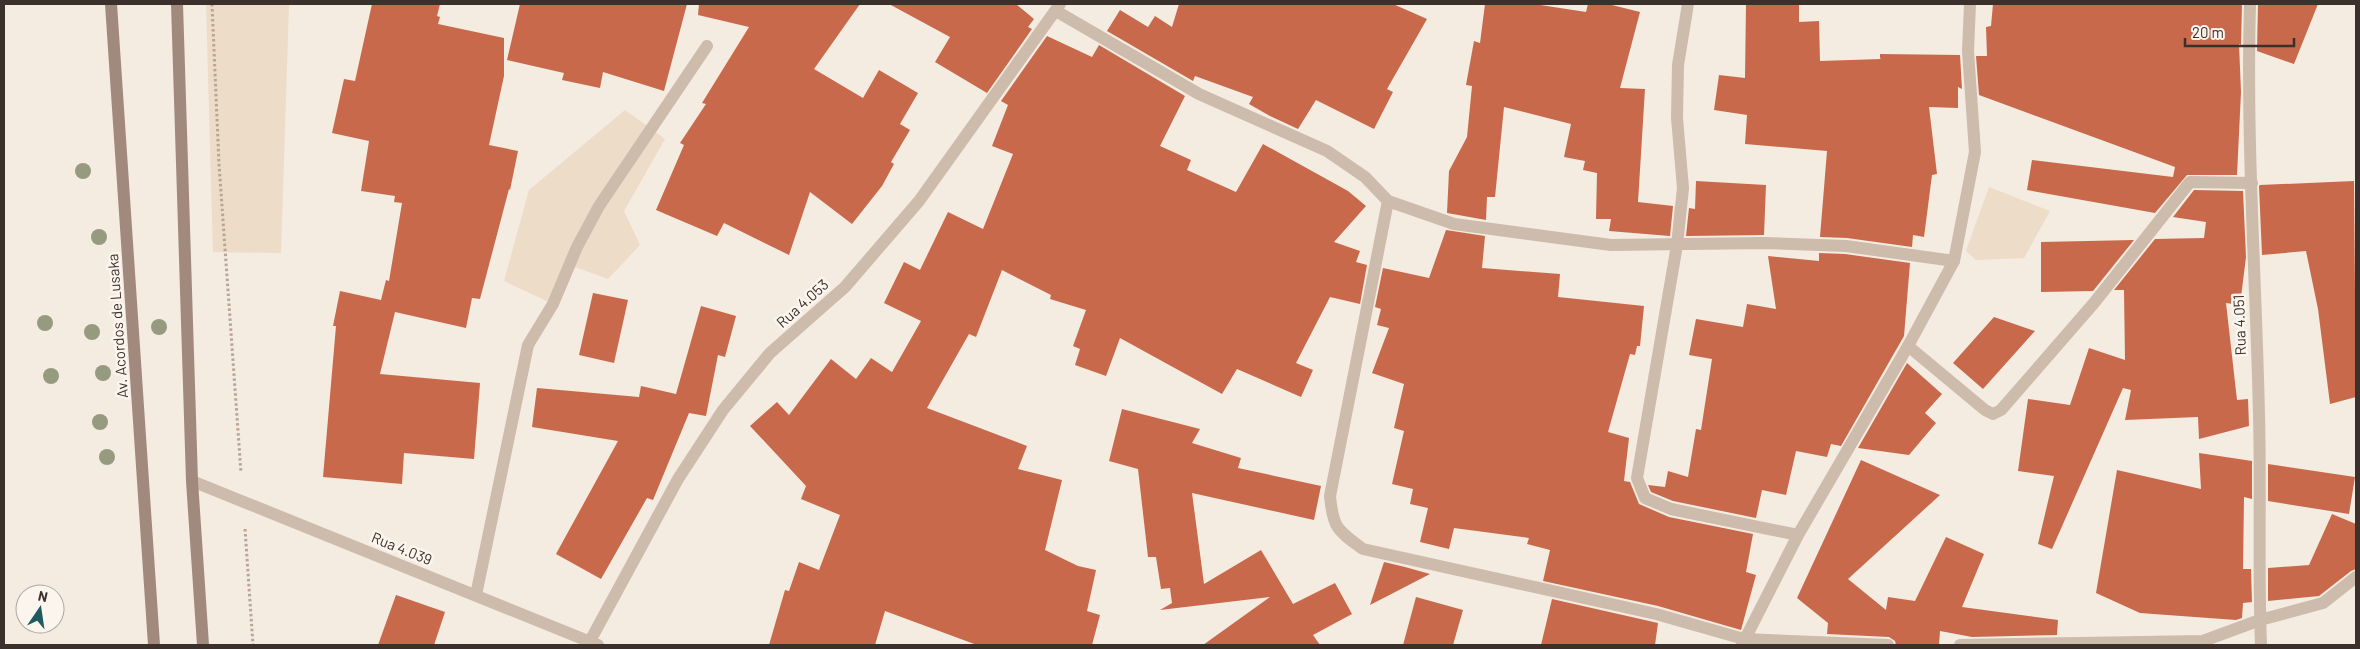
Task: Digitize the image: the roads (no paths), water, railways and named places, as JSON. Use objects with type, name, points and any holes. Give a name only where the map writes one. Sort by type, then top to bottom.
[{"type":"main road","name":"Av. Acordos de Lusaka","points":[[111,4],[154,645]]},
{"type":"main road","points":[[177,4],[192,481],[203,645]]},
{"type":"street","points":[[1688,4],[1678,64],[1677,118],[1682,188],[1676,245],[1637,478],[1645,498],[1671,509],[1798,535]]},
{"type":"street","points":[[1743,642],[1798,535],[1908,346],[1954,261],[1976,152],[1968,51],[1970,4]]},
{"type":"street","name":"Rua 4.051","points":[[2250,4],[2248,45],[2259,415],[2260,620],[2262,645]]},
{"type":"street","points":[[1058,8],[1199,94],[1327,151],[1365,177],[1388,201],[1454,224],[1611,244],[1764,243],[1846,246],[1954,261]]},
{"type":"street","name":"Rua 4.053","points":[[594,643],[678,478],[723,410],[770,353],[845,287],[919,201],[1058,8]]},
{"type":"street","points":[[476,595],[528,344],[553,304],[578,247],[599,206],[706,46]]},
{"type":"street","points":[[1908,346],[1985,410],[1993,414],[2001,410],[2094,303],[2190,182],[2252,183]]},
{"type":"street","points":[[1388,201],[1330,496],[1332,517],[1339,532],[1363,549],[1656,614],[1743,642],[1888,645]]},
{"type":"street","name":"Rua 4.039","points":[[192,481],[594,643]]},
{"type":"street","points":[[1960,645],[2203,641],[2260,620],[2323,603],[2356,577]]}]
